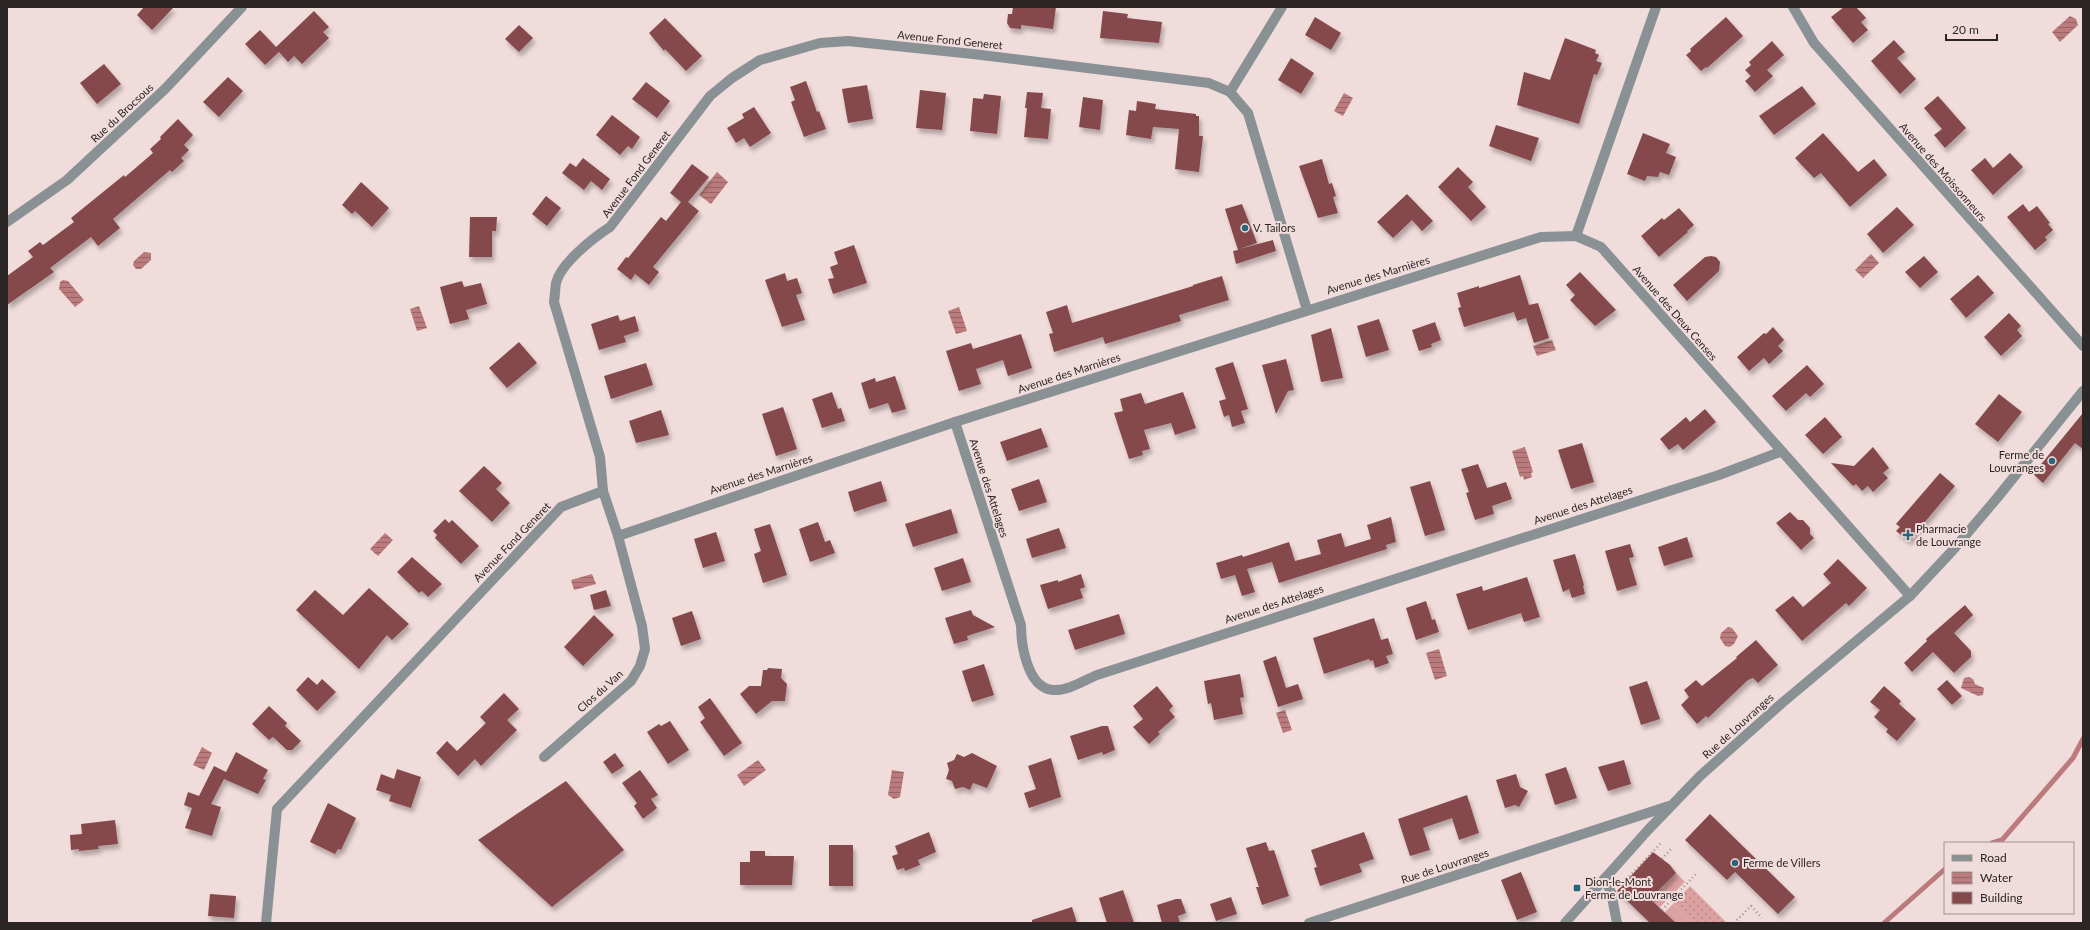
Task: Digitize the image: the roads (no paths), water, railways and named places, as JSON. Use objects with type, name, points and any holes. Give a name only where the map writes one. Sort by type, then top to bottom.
[{"type":"street","name":"Rue du Brocsous","points":[[7,222],[67,180],[165,89],[242,7]]},
{"type":"street","points":[[1230,92],[1282,7]]},
{"type":"street","points":[[1576,236],[1656,7]]},
{"type":"street","name":"Avenue des Moissonneurs","points":[[1793,7],[1814,43],[1954,203],[2083,346]]},
{"type":"street","name":"Avenue Fond Generet","points":[[266,923],[276,809],[556,512],[562,507],[603,491],[600,457],[554,302],[556,282],[571,259],[591,239],[610,227],[710,96],[732,78],[760,60],[820,43],[848,41],[973,54],[1209,83],[1230,92],[1248,113],[1307,310]]},
{"type":"street","name":"Avenue des Marnières","points":[[618,536],[955,422],[1307,310],[1541,237],[1576,236]]},
{"type":"street","name":"Avenue des Deux Censes","points":[[1576,236],[1601,247],[1780,452],[1910,596]]},
{"type":"street","name":"Rue de Louvranges","points":[[1309,923],[1671,805],[1700,776],[1782,703],[1910,596],[1972,527],[2083,391]]},
{"type":"street","name":"Avenue des Attelages","points":[[955,422],[1021,625],[1024,654],[1032,676],[1043,686],[1052,690],[1071,687],[1097,675],[1719,475],[1780,452]]},
{"type":"street","points":[[603,491],[618,536]]},
{"type":"street","name":"Clos du Van","points":[[544,757],[631,681],[640,666],[645,649],[642,626],[618,536]]},
{"type":"street","points":[[1565,923],[1671,805]]},
{"type":"street","points":[[1604,878],[1612,894],[1617,923]]},
{"type":"water","points":[[2070,16],[2076,19],[2078,25],[2060,42],[2052,32]]},
{"type":"water","points":[[1344,93],[1353,98],[1343,116],[1334,111]]},
{"type":"water","points":[[717,172],[728,182],[711,204],[699,195]]},
{"type":"water","points":[[144,252],[151,253],[151,260],[141,269],[136,269],[133,265],[134,261]]},
{"type":"water","points":[[1871,254],[1879,263],[1863,278],[1855,270]]},
{"type":"water","points":[[63,280],[68,281],[84,300],[75,307],[59,289],[60,282]]},
{"type":"water","points":[[419,306],[427,328],[417,331],[410,309]]},
{"type":"water","points":[[959,307],[967,331],[956,334],[948,311]]},
{"type":"water","points":[[1552,340],[1556,350],[1537,356],[1533,346]]},
{"type":"water","points":[[1525,447],[1533,472],[1531,473],[1532,477],[1524,480],[1523,476],[1520,477],[1512,451]]},
{"type":"water","points":[[385,533],[393,540],[378,556],[370,549]]},
{"type":"water","points":[[592,574],[596,584],[574,590],[571,580]]},
{"type":"water","points":[[1728,627],[1732,628],[1738,636],[1734,644],[1730,647],[1725,646],[1720,638],[1721,633]]},
{"type":"water","points":[[1439,649],[1447,676],[1435,680],[1426,653]]},
{"type":"water","points":[[1969,677],[1973,679],[1975,684],[1984,688],[1983,695],[1978,696],[1961,688],[1964,678]]},
{"type":"water","points":[[1285,710],[1292,730],[1283,733],[1276,713]]},
{"type":"water","points":[[202,747],[212,753],[204,770],[193,765]]},
{"type":"water","points":[[758,760],[766,770],[744,786],[737,775]]},
{"type":"water","points":[[892,770],[904,772],[900,797],[894,799],[888,795]]},
{"type":"waterway","points":[[1995,842],[2002,840],[2073,758],[2083,739]]},
{"type":"waterway","points":[[1884,923],[1944,870]]},
{"type":"place","name":"V. Tailors","points":[[1245,228]]},
{"type":"place","name":"Ferme de Louvranges","points":[[2052,461]]},
{"type":"place","name":"Pharmacie de Louvrange","points":[[1908,535]]},
{"type":"place","name":"Ferme de Villers","points":[[1735,863]]},
{"type":"place","name":"Dion-le-Mont Ferme de Louvrange","points":[[1577,888]]}]
